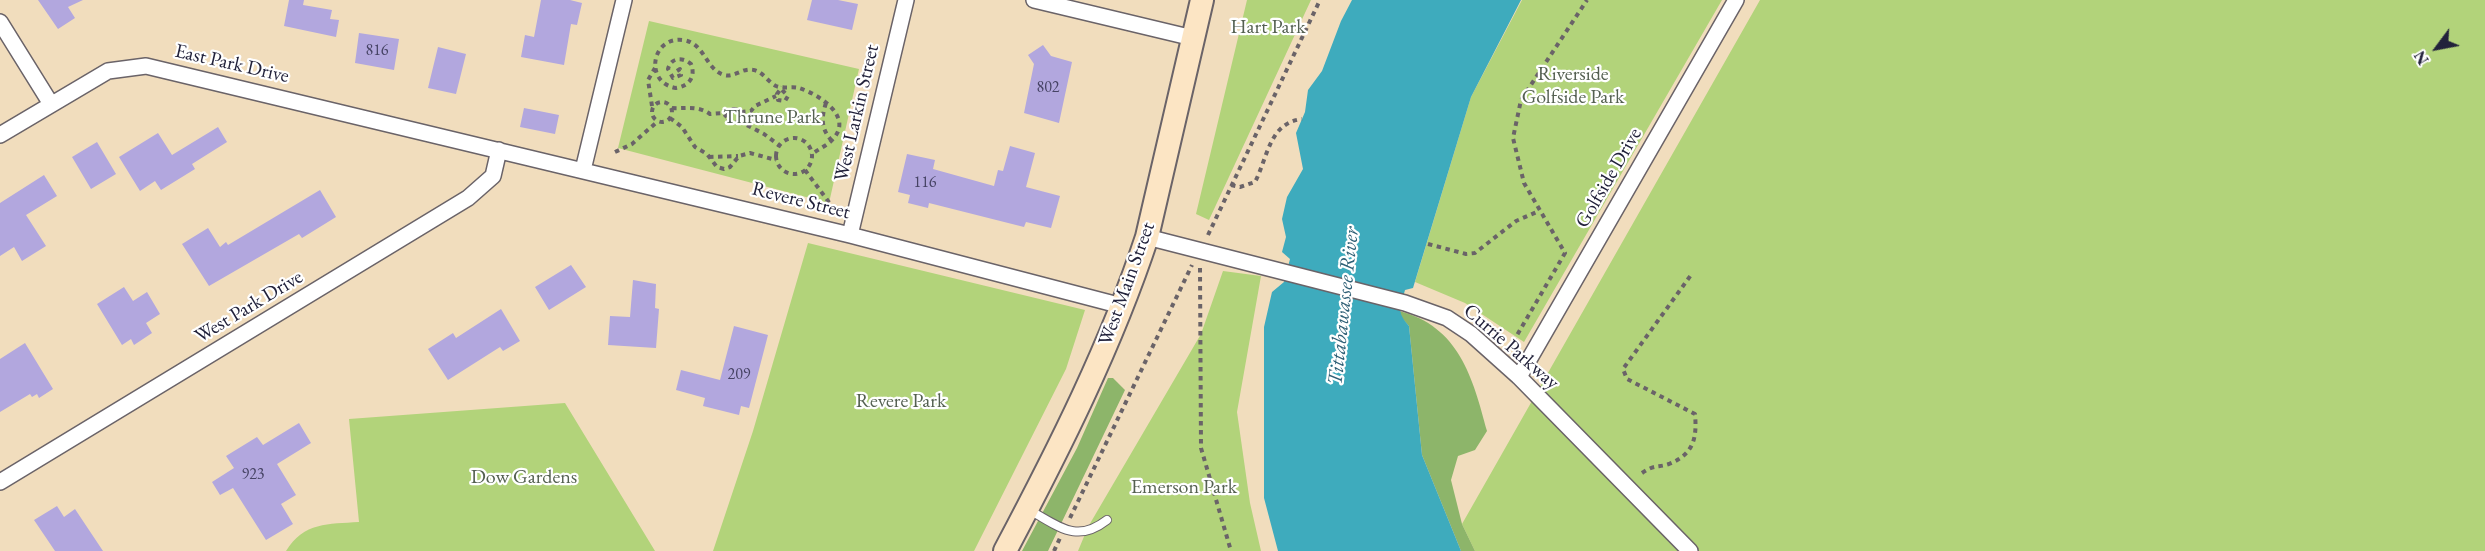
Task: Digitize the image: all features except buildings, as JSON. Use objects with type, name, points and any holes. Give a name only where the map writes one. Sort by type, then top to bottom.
[{"type":"street","points":[[583,170],[624,0]]},
{"type":"street","name":"West Larkin Street","points":[[850,235],[906,0]]},
{"type":"street","points":[[1034,0],[1193,38]]},
{"type":"street","name":"West Main Street","points":[[1005,551],[1074,419],[1122,306],[1147,237],[1202,0]]},
{"type":"street","name":"Golfside Drive","points":[[1519,377],[1736,0]]},
{"type":"street","points":[[0,22],[51,104]]},
{"type":"street","name":"East Park Drive","points":[[0,135],[108,71],[146,66],[468,142]]},
{"type":"street","name":"Revere Street","points":[[468,142],[850,235],[1122,306]]},
{"type":"street","name":"West Park Drive","points":[[0,482],[468,198],[493,176],[499,150]]},
{"type":"street","name":"Currie Parkway","points":[[1147,237],[1405,303],[1447,318],[1471,334],[1519,377],[1690,551]]},
{"type":"lane","points":[[1027,510],[1076,533],[1095,530],[1107,520]]},
{"type":"path","points":[[1054,551],[1200,249],[1213,228],[1231,185],[1320,0]]},
{"type":"path","points":[[1513,342],[1565,253],[1524,183],[1513,138],[1521,100],[1587,0]]},
{"type":"path","points":[[677,71],[680,69],[681,75],[673,78],[668,69],[670,63],[681,59],[691,64],[693,69],[689,82],[676,88],[670,87],[661,80],[655,68],[655,56],[660,48],[671,41],[684,40],[697,46],[712,68],[724,75],[731,76],[745,69],[753,69],[773,84],[782,88],[801,89],[831,106],[838,118],[838,130],[832,141],[811,155]]},
{"type":"path","points":[[655,68],[648,80],[652,114],[658,121],[665,122],[670,118],[672,108]]},
{"type":"path","points":[[727,117],[732,109],[741,112],[751,111],[755,106],[776,96],[782,88]]},
{"type":"path","points":[[776,96],[779,101],[786,100],[788,94],[782,88]]},
{"type":"path","points":[[652,107],[658,102],[664,102],[672,108],[687,106],[710,114],[723,113],[733,123],[739,121],[764,134],[780,146]]},
{"type":"path","points":[[826,103],[822,121],[825,132],[832,141]]},
{"type":"path","points":[[739,121],[741,112]]},
{"type":"path","points":[[670,118],[682,127],[695,147],[709,157],[717,167],[724,169],[735,164],[739,156]]},
{"type":"path","points":[[1231,185],[1240,187],[1254,182],[1273,136],[1291,120],[1302,119]]},
{"type":"path","points":[[615,152],[633,144],[658,121]]},
{"type":"path","points":[[709,157],[739,156],[750,153],[776,160],[783,170],[794,174],[805,170],[811,160],[811,155],[807,145],[797,139],[786,140],[780,146],[776,160]]},
{"type":"path","points":[[805,170],[831,206]]},
{"type":"path","points":[[1428,244],[1466,254],[1475,253],[1516,221],[1539,212]]},
{"type":"path","points":[[1200,249],[1201,448],[1231,551]]},
{"type":"path","points":[[1642,473],[1654,465],[1667,464],[1684,455],[1696,437],[1695,414],[1627,378],[1623,369],[1691,275]]},
{"type":"green space","name":"Hart Park","points":[[1247,0],[1311,0],[1209,220],[1196,214]]},
{"type":"green space","name":"Riverside Golfside Park","points":[[1522,0],[1722,0],[1524,342],[1465,303],[1415,282],[1471,97]]},
{"type":"green space","points":[[1760,0],[2485,0],[2485,551],[1475,551],[1462,524]]},
{"type":"green space","name":"Thrune Park","points":[[649,21],[859,69],[829,203],[618,148]]},
{"type":"green space","name":"Revere Park","points":[[808,243],[1085,310],[1066,369],[974,551],[713,551],[753,431]]},
{"type":"green space","name":"Emerson Park","points":[[1223,271],[1261,276],[1237,412],[1250,503],[1261,551],[1078,551],[1088,527],[1201,334]]},
{"type":"green space","points":[[1399,311],[1419,318],[1450,342],[1469,374],[1476,392],[1487,431],[1475,450],[1458,456],[1451,480],[1462,524],[1475,551],[1461,551],[1422,455],[1409,326],[1400,316]]},
{"type":"green space","points":[[1108,378],[1113,378],[1125,390],[1048,551],[1022,551],[1077,448]]},
{"type":"green space","name":"Dow Gardens","points":[[565,403],[655,551],[286,551],[301,535],[318,526],[359,522],[349,419]]},
{"type":"water","name":"Tittabawassee River","points":[[1352,0],[1521,0],[1471,97],[1413,288],[1405,290],[1401,305],[1402,317],[1409,326],[1422,455],[1461,551],[1278,551],[1264,498],[1264,327],[1272,292],[1284,282],[1290,259],[1282,252],[1286,237],[1282,219],[1287,197],[1303,169],[1296,133],[1305,112],[1308,90],[1322,71],[1341,21]]}]
